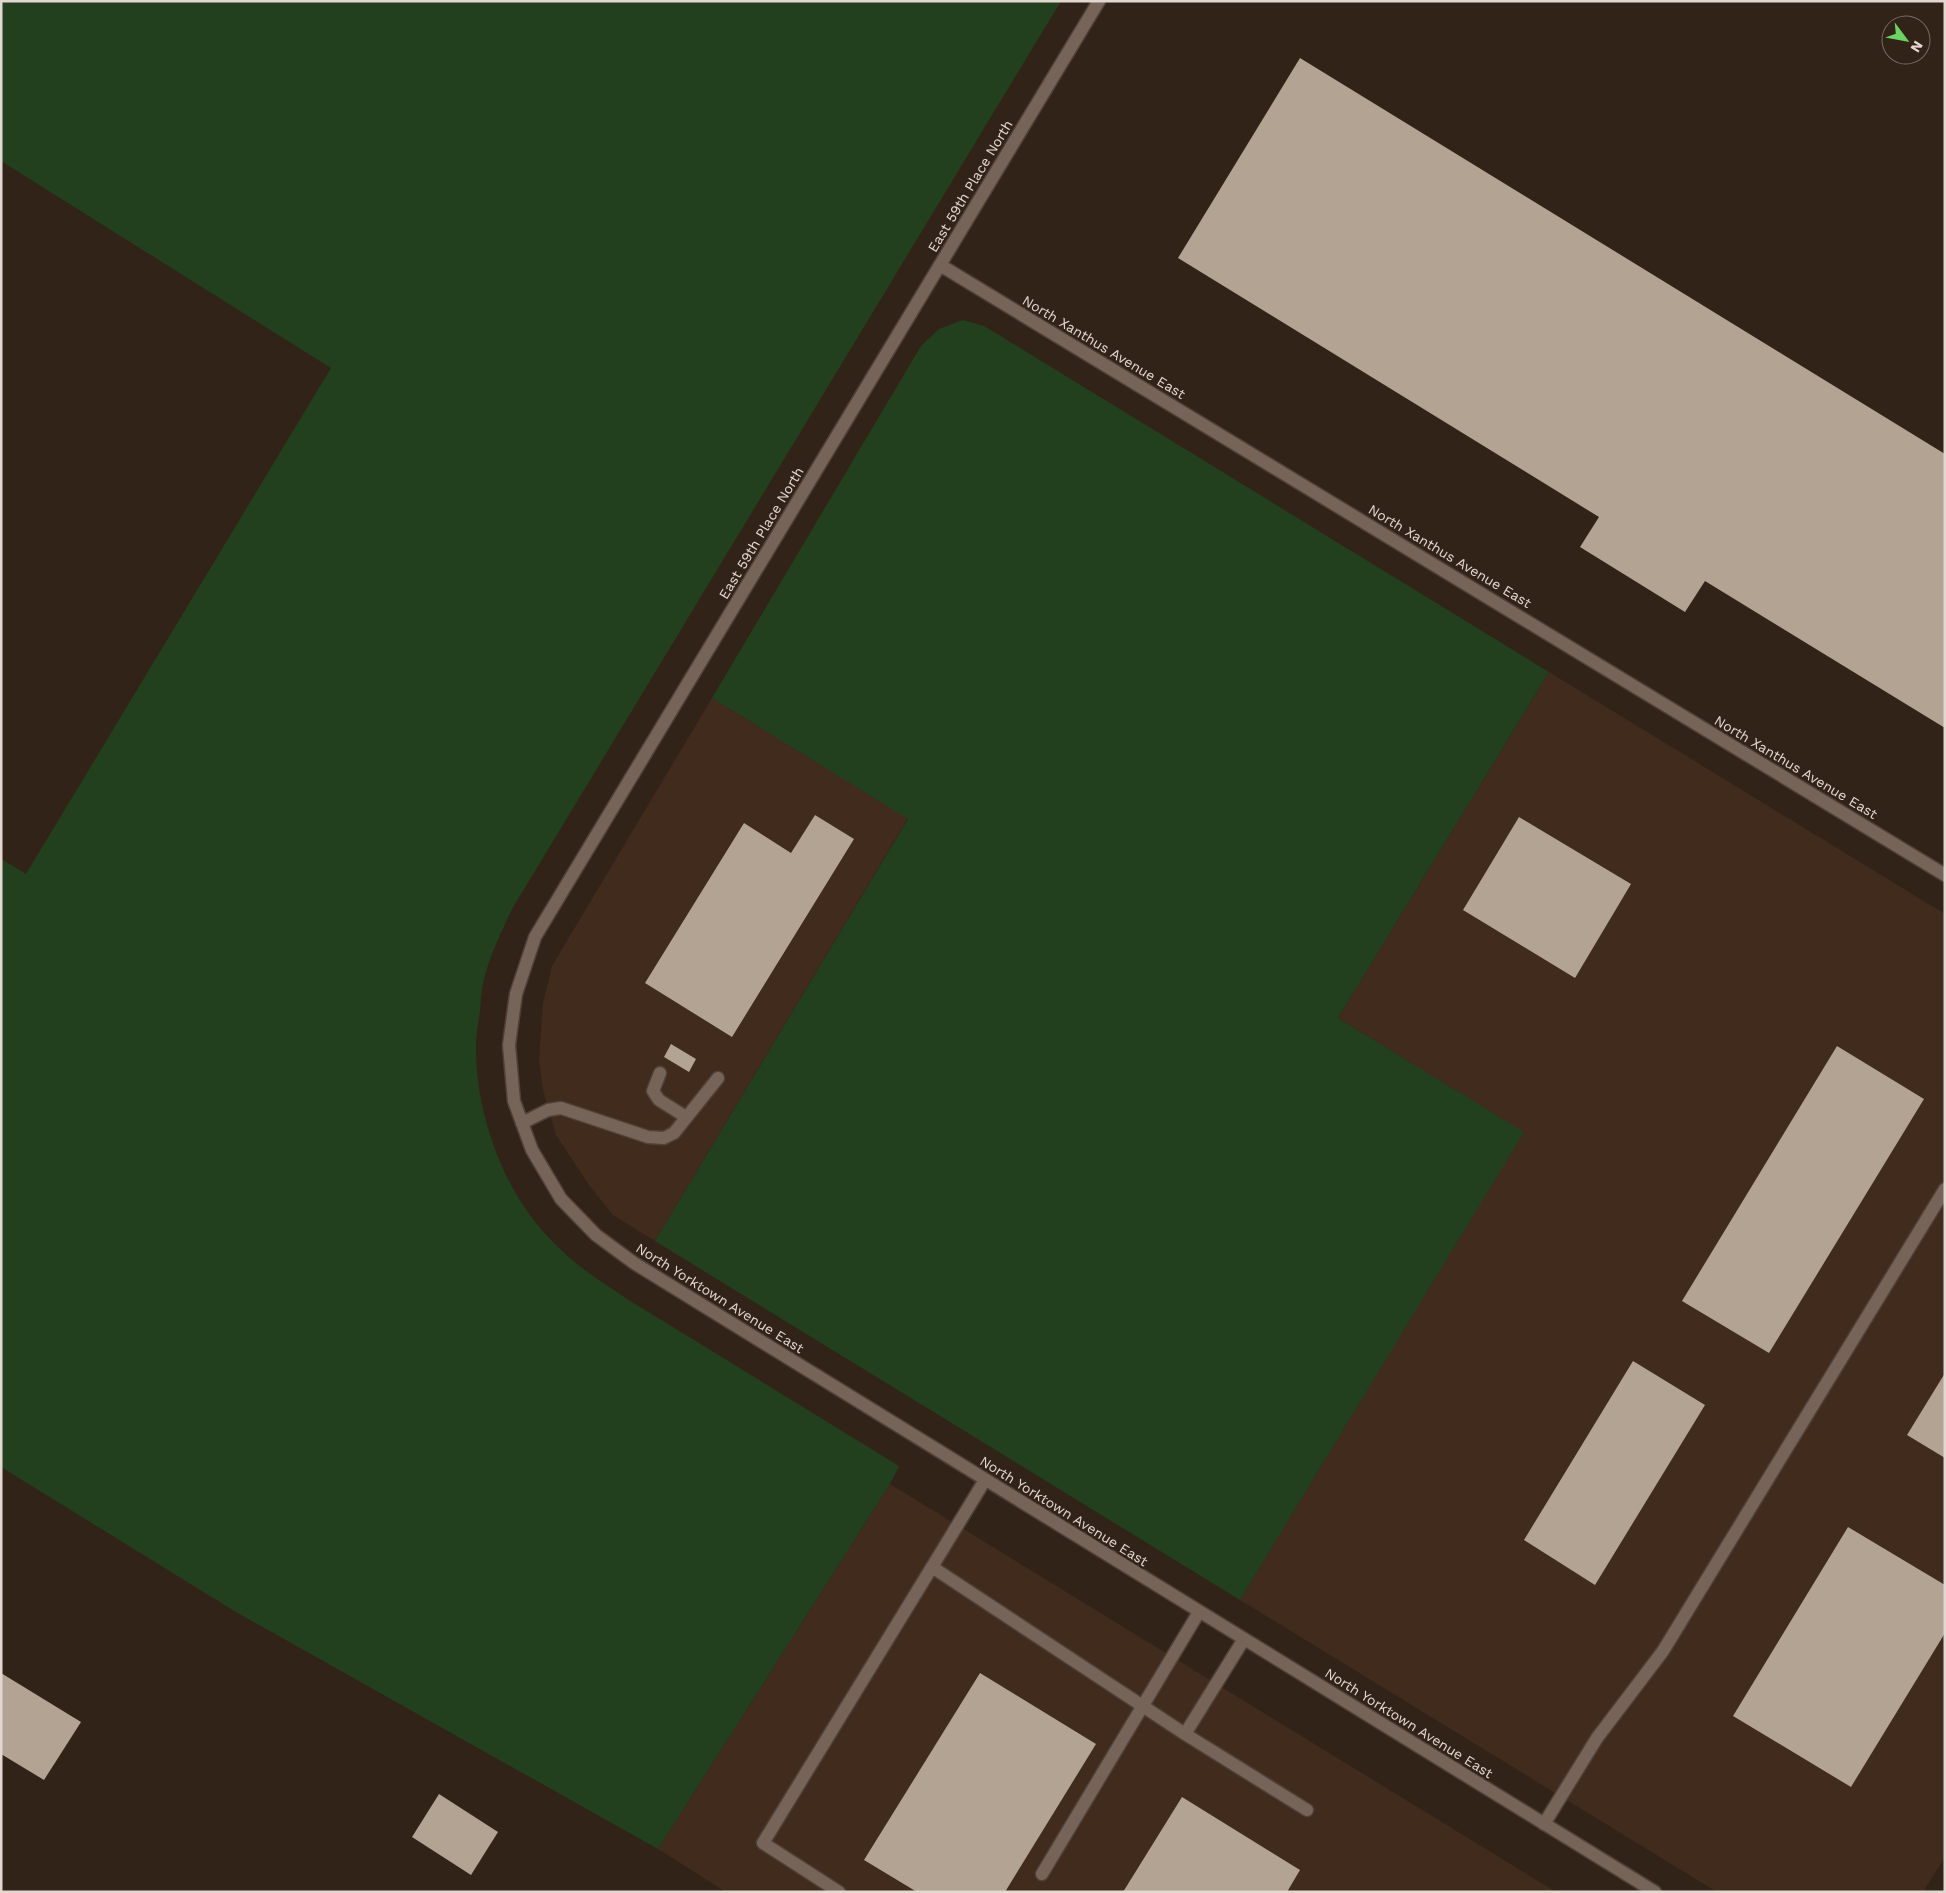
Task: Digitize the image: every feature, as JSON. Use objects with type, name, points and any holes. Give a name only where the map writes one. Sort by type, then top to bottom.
[{"type":"street","name":"East 59th Place North","points":[[514,1101],[509,1045],[516,994],[535,938],[1099,1]]},
{"type":"street","name":"North Xanthus Avenue East","points":[[940,265],[1945,875]]},
{"type":"street","points":[[660,1073],[653,1091],[659,1100],[686,1117]]},
{"type":"street","points":[[522,1123],[548,1110],[561,1108],[648,1136],[664,1138],[674,1133],[718,1078]]},
{"type":"street","name":"North Yorktown Avenue East","points":[[514,1101],[532,1150],[561,1200],[596,1235],[634,1263],[1655,1892]]},
{"type":"street","points":[[1544,1824],[1597,1738],[1663,1651],[1945,1188]]},
{"type":"street","points":[[839,1892],[763,1842],[985,1480]]},
{"type":"street","points":[[932,1567],[1143,1707],[1307,1810]]},
{"type":"street","points":[[1042,1874],[1199,1612]]},
{"type":"street","points":[[1185,1734],[1244,1639]]},
{"type":"shaded area","points":[[1549,672],[1945,914],[1945,1857],[1923,1892],[1717,1892],[1240,1600],[1523,1132],[1338,1018]]},
{"type":"shaded area","points":[[712,698],[908,818],[655,1241],[613,1215],[589,1185],[556,1135],[543,1090],[539,1059],[543,1003],[552,966]]},
{"type":"shaded area","points":[[890,1484],[1556,1892],[726,1892],[658,1849]]},
{"type":"green space","points":[[1,1],[1061,1],[512,909],[492,954],[483,983],[476,1044],[477,1071],[487,1125],[507,1178],[537,1224],[572,1259],[627,1299],[899,1466],[890,1484],[658,1849],[236,1612],[1,1467],[1,859],[26,874],[331,368],[1,161]]},
{"type":"green space","points":[[963,320],[984,326],[1549,672],[1338,1018],[1524,1132],[1240,1600],[655,1241],[908,819],[712,698],[921,346],[939,329]]},
{"type":"building","points":[[1300,58],[1945,454],[1945,728],[1705,581],[1685,612],[1580,547],[1599,517],[1178,258]]},
{"type":"building","points":[[815,815],[854,839],[732,1037],[645,983],[744,823],[791,853]]},
{"type":"building","points":[[1519,817],[1631,884],[1575,978],[1463,910]]},
{"type":"building","points":[[671,1044],[696,1059],[689,1072],[664,1057]]},
{"type":"building","points":[[1837,1046],[1924,1099],[1769,1353],[1682,1301]]},
{"type":"building","points":[[1633,1361],[1705,1405],[1595,1585],[1524,1540]]},
{"type":"building","points":[[1945,1373],[1945,1458],[1907,1435]]},
{"type":"building","points":[[1848,1527],[1945,1585],[1945,1633],[1851,1787],[1733,1716]]},
{"type":"building","points":[[1,1673],[81,1722],[44,1780],[1,1754]]},
{"type":"building","points":[[980,1673],[1096,1744],[1005,1892],[917,1892],[864,1860]]},
{"type":"building","points":[[439,1794],[498,1832],[471,1875],[412,1837]]},
{"type":"building","points":[[1182,1797],[1300,1870],[1287,1892],[1123,1892]]}]
